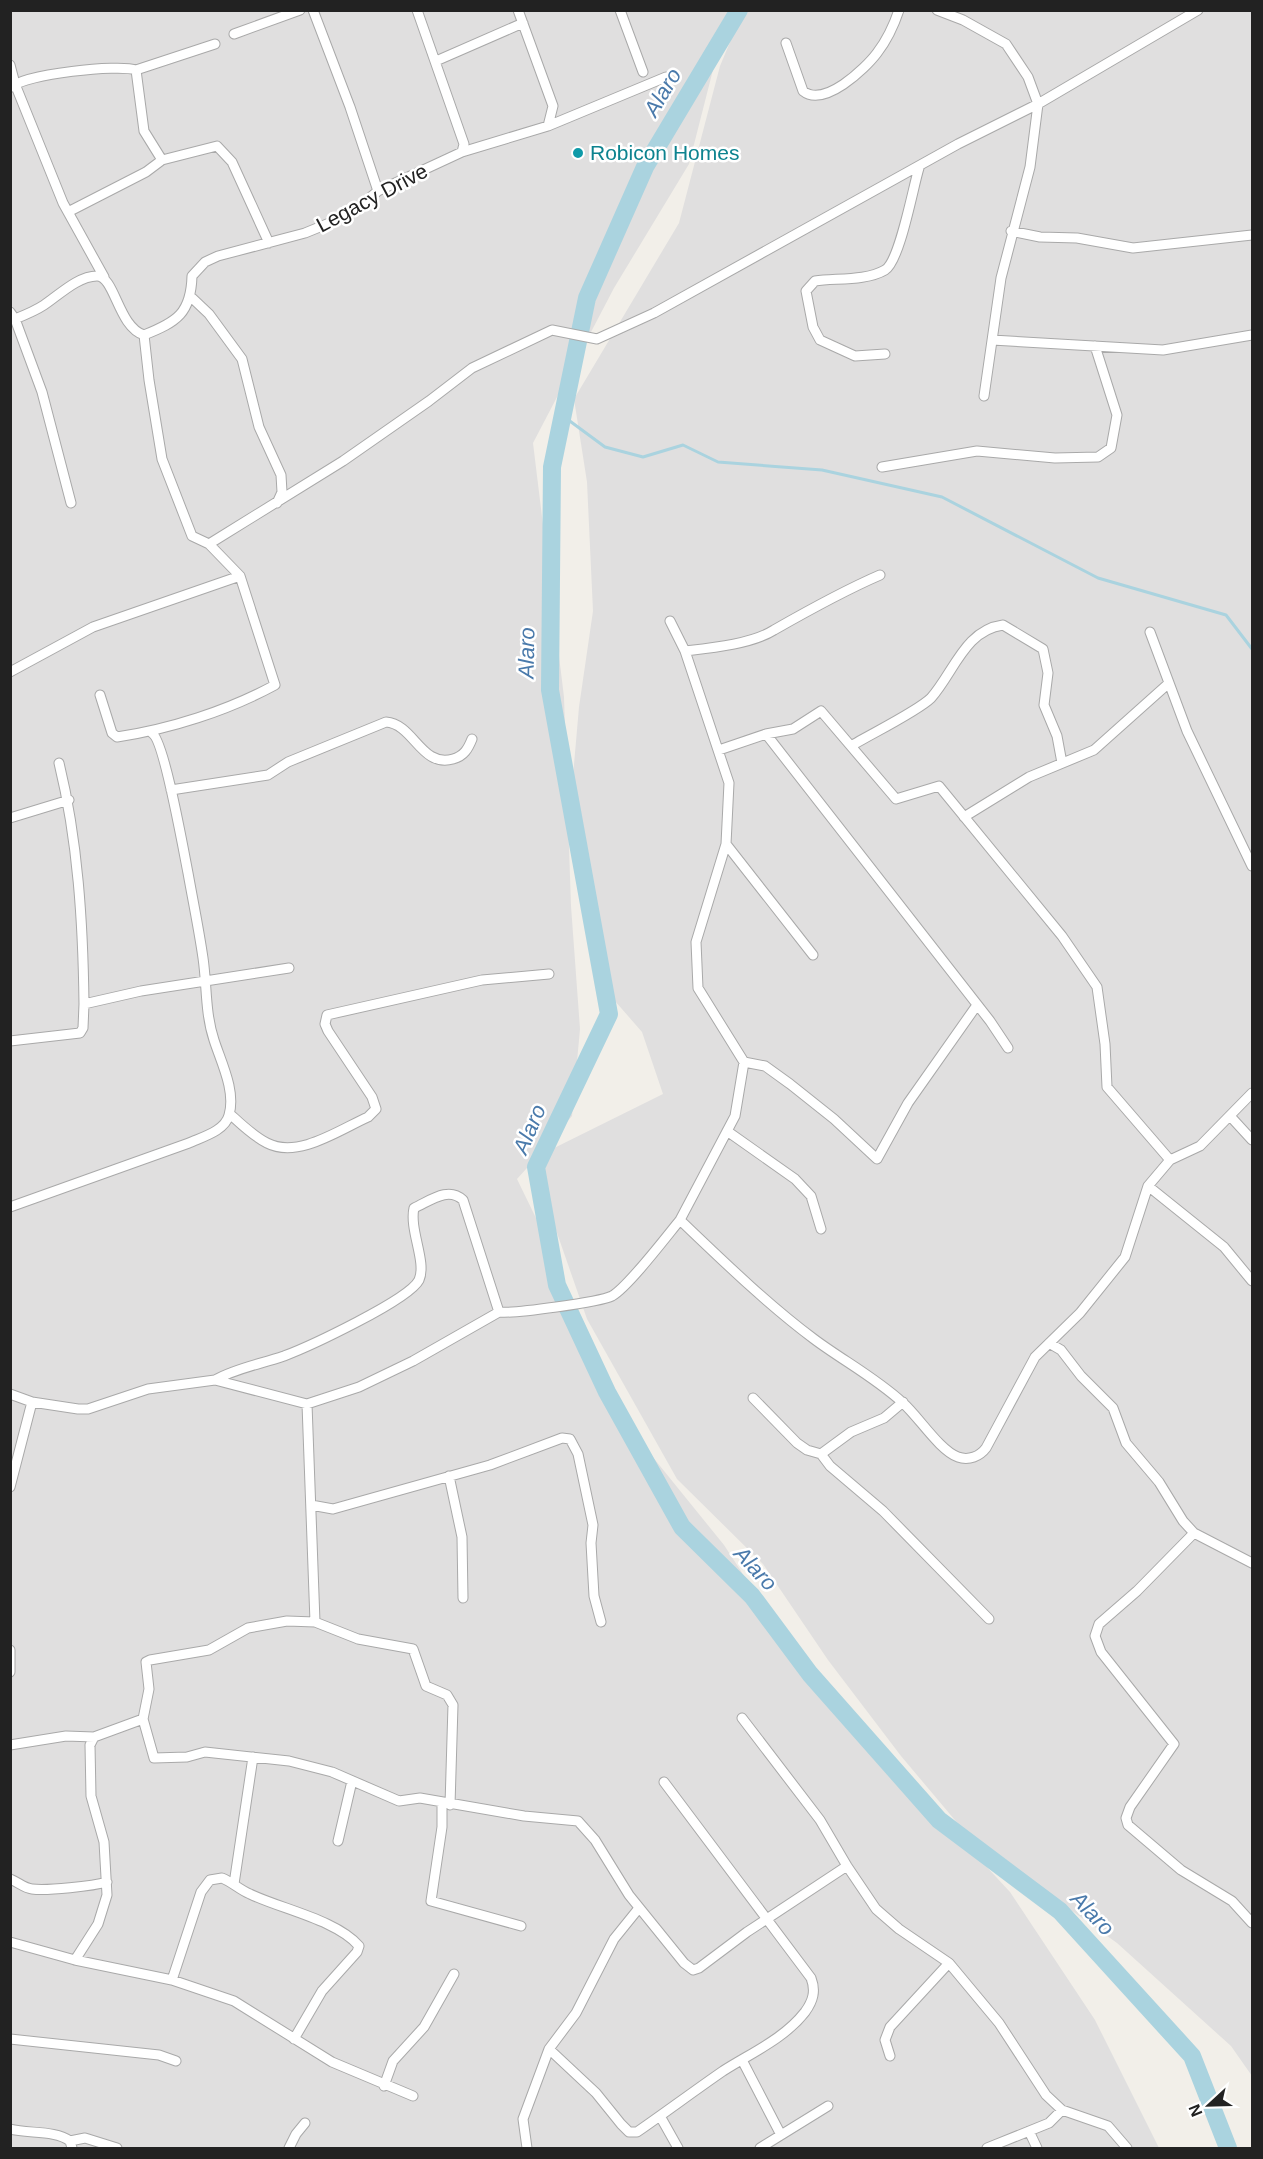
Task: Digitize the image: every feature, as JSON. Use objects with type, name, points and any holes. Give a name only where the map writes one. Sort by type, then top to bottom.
[{"type":"street","points":[[234,34],[300,10]]},
{"type":"street","points":[[417,10],[464,144],[462,152]]},
{"type":"street","points":[[518,10],[553,106],[548,126]]},
{"type":"street","points":[[620,10],[643,72]]},
{"type":"street","points":[[786,43],[803,91],[814,96],[824,94],[846,83],[877,53],[895,24],[899,10]]},
{"type":"street","points":[[937,10],[963,20],[1006,44],[1028,77],[1038,104],[1030,166],[1020,210],[1011,231],[1001,278],[984,396]]},
{"type":"street","points":[[209,544],[278,503],[420,408],[472,368],[552,330],[597,339],[654,313],[919,168],[957,144],[1038,104],[1198,10]]},
{"type":"street","points":[[316,12],[378,191]]},
{"type":"street","points":[[436,61],[522,23]]},
{"type":"street","points":[[13,86],[28,78],[77,71],[136,70],[215,44]]},
{"type":"street","points":[[10,65],[13,86],[68,212],[126,321],[138,333],[144,334],[162,459],[192,536],[209,544],[240,576],[275,686],[257,695],[152,733],[115,737],[100,695]]},
{"type":"street","points":[[136,70],[142,123],[162,160]]},
{"type":"street","name":"Legacy Drive","points":[[144,334],[168,325],[179,316],[190,296],[192,276],[205,262],[305,233],[349,215],[378,191],[462,152],[548,126],[666,77]]},
{"type":"street","points":[[68,212],[117,188],[162,160],[217,146],[232,162],[269,243]]},
{"type":"street","points":[[885,354],[855,356],[820,340],[813,327],[806,291],[815,281],[872,275],[887,268],[895,254],[919,168]]},
{"type":"street","points":[[1011,231],[1040,237],[1077,238],[1133,248],[1252,235]]},
{"type":"street","points":[[71,503],[42,392],[13,316],[32,312],[86,279],[96,276],[104,277]]},
{"type":"street","points":[[190,296],[209,314],[242,359],[259,428],[281,475],[282,492],[278,503]]},
{"type":"street","points":[[992,340],[1163,350],[1252,335]]},
{"type":"street","points":[[882,466],[977,451],[1055,458],[1098,458],[1111,448],[1117,415],[1095,346]]},
{"type":"street","points":[[685,651],[718,647],[774,630],[834,595],[880,575]]},
{"type":"street","points":[[10,672],[93,627],[240,576]]},
{"type":"street","points":[[214,1380],[307,1404],[359,1387],[413,1361],[499,1312],[509,1314],[551,1308],[603,1299],[616,1293],[680,1220],[735,1116],[744,1062],[698,988],[696,942],[726,844],[729,783],[685,651],[670,621]]},
{"type":"street","points":[[851,746],[929,699],[971,641],[988,627],[1003,624],[1043,649],[1048,673],[1044,705],[1057,736],[1062,763]]},
{"type":"street","points":[[1150,632],[1187,731],[1252,866]]},
{"type":"street","points":[[964,817],[1029,777],[1094,750],[1169,683]]},
{"type":"street","points":[[719,750],[766,734],[793,729],[821,711],[896,799],[939,786],[1062,936],[1097,987],[1105,1044],[1107,1087],[1170,1160]]},
{"type":"street","points":[[171,790],[268,775],[288,762],[386,722],[398,725],[430,756],[439,761],[458,758],[469,748],[472,739]]},
{"type":"street","points":[[152,733],[157,738],[183,848],[205,983],[209,1025],[228,1085],[230,1114],[266,1143],[289,1148],[302,1146],[368,1117],[376,1109],[372,1097],[328,1031],[325,1024],[327,1015],[482,980],[549,974]]},
{"type":"street","points":[[766,734],[1008,1048]]},
{"type":"street","points":[[10,1041],[80,1033],[83,1028],[83,941],[69,800],[59,763]]},
{"type":"street","points":[[10,818],[69,800]]},
{"type":"street","points":[[726,844],[813,955]]},
{"type":"street","points":[[84,1004],[141,991],[205,983],[290,968]]},
{"type":"street","points":[[744,1062],[765,1066],[782,1078],[834,1119],[877,1159],[908,1103],[977,1005]]},
{"type":"street","points":[[680,1220],[758,1294],[813,1338],[903,1402],[957,1457],[981,1455],[1035,1357],[1080,1314],[1125,1257],[1148,1186],[1170,1160],[1200,1146],[1252,1093]]},
{"type":"street","points":[[10,1207],[189,1143],[214,1131],[230,1114]]},
{"type":"street","points":[[1230,1116],[1252,1140]]},
{"type":"street","points":[[727,1131],[800,1184],[812,1196],[821,1229]]},
{"type":"street","points":[[1148,1186],[1224,1247],[1252,1281]]},
{"type":"street","points":[[10,1394],[32,1402],[88,1408],[148,1389],[214,1380],[287,1355],[325,1338],[412,1289],[421,1274],[411,1218],[414,1208],[449,1193],[456,1194],[463,1200],[499,1312]]},
{"type":"street","points":[[1049,1343],[1061,1350],[1081,1376],[1113,1408],[1126,1443],[1160,1482],[1183,1521],[1194,1533],[1252,1563]]},
{"type":"street","points":[[753,1398],[797,1443],[807,1450],[820,1454],[830,1466],[851,1482],[921,1548],[989,1619]]},
{"type":"street","points":[[10,1487],[32,1402]]},
{"type":"street","points":[[820,1454],[851,1432],[884,1418],[903,1402]]},
{"type":"street","points":[[307,1404],[315,1622]]},
{"type":"street","points":[[311,1505],[333,1509],[517,1456],[562,1438],[570,1439],[578,1454],[592,1526],[594,1596],[601,1622]]},
{"type":"street","points":[[449,1476],[462,1537],[463,1598]]},
{"type":"street","points":[[1194,1533],[1137,1591],[1099,1624],[1095,1636],[1101,1652],[1174,1744],[1130,1807],[1126,1818],[1128,1825],[1181,1870],[1232,1901],[1252,1923]]},
{"type":"street","points":[[521,1926],[431,1901],[446,1804],[453,1705],[447,1695],[426,1686],[413,1649],[358,1639],[315,1622],[287,1621],[248,1628],[209,1650],[146,1662],[149,1689],[143,1719],[154,1758],[188,1757],[205,1752],[313,1766],[399,1801],[420,1798],[446,1804],[583,1823],[639,1908],[684,1964],[693,1970],[847,1866]]},
{"type":"street","points":[[10,1650],[10,1672]]},
{"type":"street","points":[[742,1718],[820,1820],[876,1909],[899,1929],[949,1963],[999,2024],[1046,2095],[1062,2110],[1108,2126],[1127,2148]]},
{"type":"street","points":[[10,1745],[42,1739],[82,1737],[92,1741],[143,1719]]},
{"type":"street","points":[[75,1960],[98,1924],[107,1895],[104,1842],[92,1806],[92,1741]]},
{"type":"street","points":[[234,1884],[253,1757]]},
{"type":"street","points":[[338,1842],[352,1781]]},
{"type":"street","points":[[549,2049],[596,2093],[629,2132],[637,2132],[786,2029],[805,2012],[813,1998],[815,1989],[811,1978],[664,1782]]},
{"type":"street","points":[[172,1980],[201,1892],[210,1880],[222,1878],[248,1894],[332,1927],[359,1946],[357,1952],[318,1998],[294,2039]]},
{"type":"street","points":[[10,1879],[31,1889],[91,1887],[107,1882]]},
{"type":"street","points":[[527,2148],[523,2119],[549,2049],[576,2013],[614,1939],[639,1908]]},
{"type":"street","points":[[10,1942],[75,1960],[172,1980],[234,2001],[332,2062],[384,2086],[413,2096]]},
{"type":"street","points":[[890,2056],[885,2040],[890,2027],[949,1963]]},
{"type":"street","points":[[384,2086],[393,2061],[424,2028],[454,1974]]},
{"type":"street","points":[[10,2039],[159,2055],[176,2061]]},
{"type":"street","points":[[742,2060],[782,2135]]},
{"type":"street","points":[[760,2148],[828,2106]]},
{"type":"street","points":[[987,2148],[1049,2122],[1062,2110]]},
{"type":"street","points":[[660,2116],[678,2148]]},
{"type":"street","points":[[289,2148],[305,2123]]},
{"type":"street","points":[[10,2128],[25,2133],[61,2136],[71,2145],[85,2138],[117,2148]]},
{"type":"street","points":[[1029,2131],[1036,2148]]},
{"type":"shaded area","points":[[11,11],[728,11],[689,164],[614,288],[533,443],[564,697],[571,906],[580,1029],[572,1116],[538,1156],[663,1094],[642,1032],[601,985],[589,886],[571,799],[579,707],[593,611],[587,482],[574,399],[679,223],[720,66],[743,11],[1252,11],[1252,2076],[1231,2046],[1117,1943],[970,1838],[901,1756],[828,1660],[763,1564],[677,1479],[587,1319],[549,1210],[536,1158],[517,1179],[552,1251],[587,1341],[639,1440],[724,1545],[808,1674],[1010,1892],[1095,2020],[1159,2148],[11,2148]]},
{"type":"waterway","name":"Alaro","points":[[739,10],[645,167],[587,298],[552,467],[550,690],[609,1014],[536,1167],[557,1285],[607,1392],[682,1527],[752,1596],[810,1674],[939,1820],[1060,1911],[1192,2056],[1228,2148]]},
{"type":"waterway","points":[[563,416],[605,447],[643,457],[683,445],[718,462],[822,470],[942,497],[1098,578],[1226,615],[1252,649]]},
{"type":"place","name":"Robicon Homes","points":[[578,153]]}]
